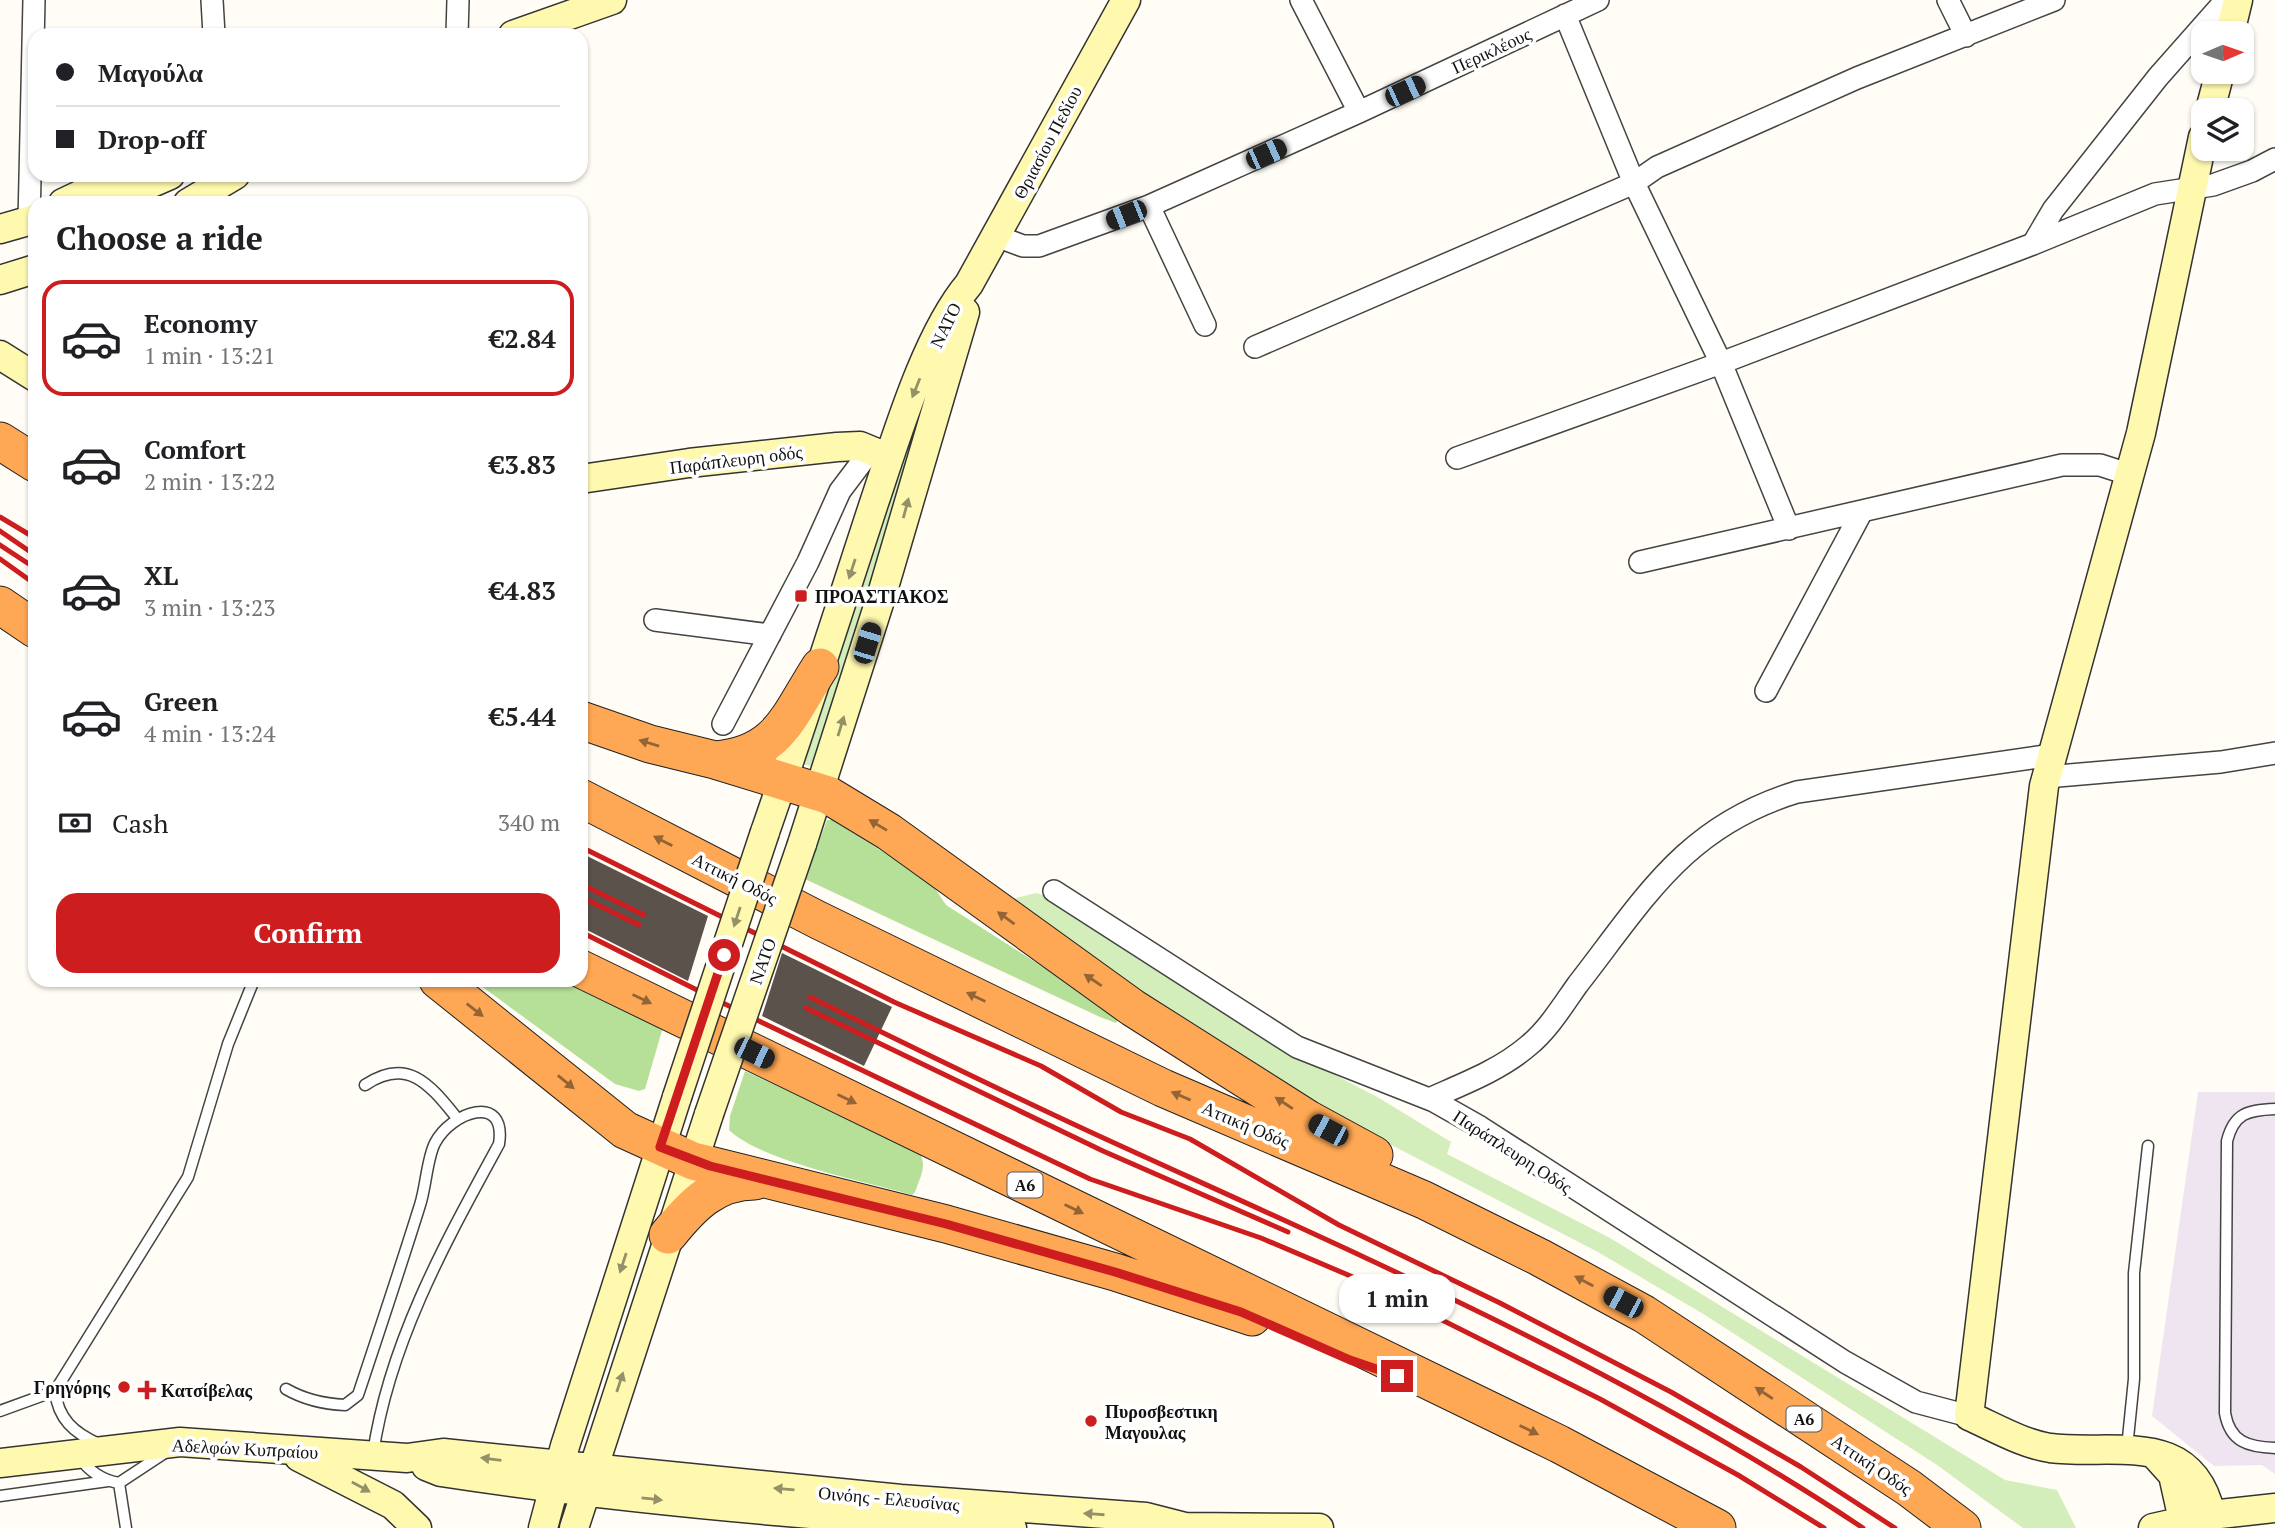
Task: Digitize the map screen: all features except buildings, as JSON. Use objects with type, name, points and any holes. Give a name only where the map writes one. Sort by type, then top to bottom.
[{"type":"highway","points":[[0,441],[28,459]]},
{"type":"highway","points":[[0,605],[28,624]]},
{"type":"highway","points":[[715,760],[738,758],[757,751],[774,739],[820,667]]},
{"type":"highway","points":[[588,722],[650,744],[820,791],[889,832],[1133,1008],[1308,1119],[1386,1161],[1424,1200]]},
{"type":"highway","name":"Αττική Οδός","points":[[588,802],[818,920],[1163,1088],[1424,1200],[1644,1314],[1909,1488],[1962,1528]]},
{"type":"highway","name":"Α6","points":[[588,973],[1559,1444],[1717,1528]]},
{"type":"highway","points":[[447,987],[625,1130],[676,1154],[767,1181],[946,1224],[1115,1272],[1241,1312],[1350,1360],[1468,1400]]},
{"type":"highway","points":[[668,1235],[685,1214],[710,1192],[742,1181],[767,1181]]},
{"type":"main road","points":[[533,28],[612,0]]},
{"type":"main road","name":"Θριασίου Πεδίου","points":[[969,284],[1126,0]]},
{"type":"main road","points":[[2233,21],[2238,0]]},
{"type":"main road","points":[[2197,161],[2131,475],[2049,766],[1969,1416],[2048,1447],[2140,1451],[2190,1470],[2207,1496],[2211,1515]]},
{"type":"main road","points":[[77,196],[107,182]]},
{"type":"main road","points":[[122,196],[154,182]]},
{"type":"main road","points":[[200,196],[223,182]]},
{"type":"main road","points":[[0,229],[28,226]]},
{"type":"main road","points":[[0,247],[28,229]]},
{"type":"main road","points":[[0,280],[28,271]]},
{"type":"main road","name":"ΝΑΤΟ","points":[[574,1528],[668,1235],[676,1154],[677,1097],[820,667],[880,454],[952,304],[969,284]]},
{"type":"main road","name":"ΝΑΤΟ","points":[[543,1528],[556,1477],[676,1154],[709,1114],[802,844],[964,318],[969,284]]},
{"type":"main road","points":[[0,355],[28,373]]},
{"type":"main road","name":"Παράπλευρη οδός","points":[[588,478],[689,463],[836,447],[860,446],[880,454]]},
{"type":"main road","points":[[610,1415],[616,1453],[624,1464],[645,1476]]},
{"type":"main road","name":"Αδελφών Κυπραίου","points":[[0,1463],[76,1452],[180,1442],[407,1458],[441,1472],[588,1481]]},
{"type":"main road","points":[[277,1448],[326,1469],[393,1505],[417,1528]]},
{"type":"main road","points":[[2140,1451],[2173,1475],[2183,1520]]},
{"type":"main road","name":"Οινόης - Ελευσίνας","points":[[588,1481],[645,1476],[1146,1517],[1182,1527],[1319,1528]]},
{"type":"main road","name":"Οινόης - Ελευσίνας","points":[[588,1481],[768,1511],[1013,1528]]},
{"type":"main road","points":[[2153,1528],[2211,1515],[2275,1508]]},
{"type":"street","points":[[34,0],[34,28]]},
{"type":"street","points":[[212,0],[214,28]]},
{"type":"street","points":[[457,28],[458,0]]},
{"type":"street","points":[[1301,0],[1359,113]]},
{"type":"street","name":"Περικλέους","points":[[996,236],[1023,246],[1039,246],[1149,206],[1359,113],[1598,0]]},
{"type":"street","points":[[1948,0],[1966,37]]},
{"type":"street","points":[[1255,347],[1634,183],[1657,167],[1807,100],[2054,0]]},
{"type":"street","points":[[2033,244],[2053,210],[2093,159],[2158,77],[2226,0]]},
{"type":"street","points":[[1565,15],[1634,183],[1721,363],[1789,529]]},
{"type":"street","points":[[1457,458],[1721,363],[2033,244],[2155,194],[2213,185],[2252,171],[2275,159]]},
{"type":"street","points":[[1149,206],[1205,325]]},
{"type":"street","points":[[723,724],[808,562],[840,491],[880,454]]},
{"type":"street","points":[[1640,562],[2062,465],[2099,465],[2131,475]]},
{"type":"street","points":[[1766,691],[1861,513]]},
{"type":"street","points":[[655,620],[770,635]]},
{"type":"street","points":[[1429,1099],[1501,1065],[1529,1046],[1645,894],[1678,858],[1734,817],[1765,801],[1797,792],[2049,766],[2221,762],[2275,753]]},
{"type":"street","name":"Παράπλευρη Οδός","points":[[1054,891],[1297,1047],[1429,1099],[1480,1127],[1845,1362],[1916,1402],[1969,1416]]},
{"type":"lane","points":[[0,1412],[55,1391],[188,1177],[228,1044],[251,987]]},
{"type":"lane","points":[[365,1085],[383,1073],[405,1073],[423,1080],[457,1118]]},
{"type":"lane","points":[[2275,1109],[2247,1111],[2237,1117],[2227,1141],[2225,1399],[2227,1426],[2234,1437],[2245,1444],[2275,1448]]},
{"type":"lane","points":[[286,1389],[299,1397],[327,1404],[345,1405],[358,1395],[419,1208],[434,1144],[449,1123],[469,1111],[484,1112],[497,1120],[501,1130],[499,1144],[426,1287],[383,1403],[373,1456]]},
{"type":"lane","points":[[2140,1451],[2134,1379],[2134,1273],[2148,1146]]},
{"type":"lane","points":[[55,1391],[62,1418],[75,1432],[112,1450]]},
{"type":"lane","points":[[0,1496],[113,1482],[180,1442]]},
{"type":"lane","points":[[76,1452],[87,1469],[113,1482],[126,1528]]},
{"type":"shaded area","points":[[2198,1092],[2275,1092],[2275,1474],[2262,1465],[2214,1466],[2152,1416]]},
{"type":"green space","points":[[903,446],[913,450],[814,767],[803,764]]},
{"type":"green space","points":[[827,820],[832,820],[930,881],[946,905],[1120,1016],[1116,1023],[805,879]]},
{"type":"green space","points":[[1036,893],[1053,898],[1253,1032],[1379,1098],[1451,1142],[1447,1154],[1610,1238],[2005,1480],[2057,1490],[2076,1528],[2023,1528],[1937,1465],[1705,1315],[1598,1252],[1349,1123],[1264,1072],[1118,979],[1012,899]]},
{"type":"green space","points":[[483,987],[587,987],[663,1027],[645,1089],[639,1091],[615,1084]]},
{"type":"green space","points":[[745,1071],[916,1149],[923,1164],[915,1192],[912,1195],[789,1161],[765,1152],[729,1130],[730,1116]]},
{"type":"railway","points":[[0,517],[28,534]]},
{"type":"railway","points":[[0,531],[28,550]]},
{"type":"railway","points":[[0,545],[28,563]]},
{"type":"railway","points":[[0,559],[28,579]]},
{"type":"railway","points":[[588,850],[894,1002],[1041,1066],[1121,1112],[1190,1139],[1339,1225],[1500,1303],[1671,1392],[1801,1467],[1895,1528]]},
{"type":"railway","points":[[588,887],[644,915]]},
{"type":"railway","points":[[588,900],[639,925]]},
{"type":"railway","points":[[588,936],[761,1022],[1090,1179],[1261,1238],[1374,1286],[1600,1399],[1738,1475],[1824,1528]]},
{"type":"railway","points":[[810,997],[1035,1106],[1399,1273],[1589,1367],[1774,1471],[1863,1528]]},
{"type":"railway","points":[[806,1008],[1103,1151],[1288,1232]]},
{"type":"place","name":"ΠΡΟΑΣΤΙΑΚΟΣ","points":[[801,596]]},
{"type":"place","name":"Γρηγόρης","points":[[124,1387]]},
{"type":"place","name":"Κατσίβελας","points":[[147,1390]]},
{"type":"place","name":"Πυροσβεστικη Μαγουλας","points":[[1091,1421]]},
{"type":"route","points":[[724,955],[660,1147],[710,1166],[946,1224],[1115,1272],[1241,1312],[1350,1360],[1397,1376]]}]
